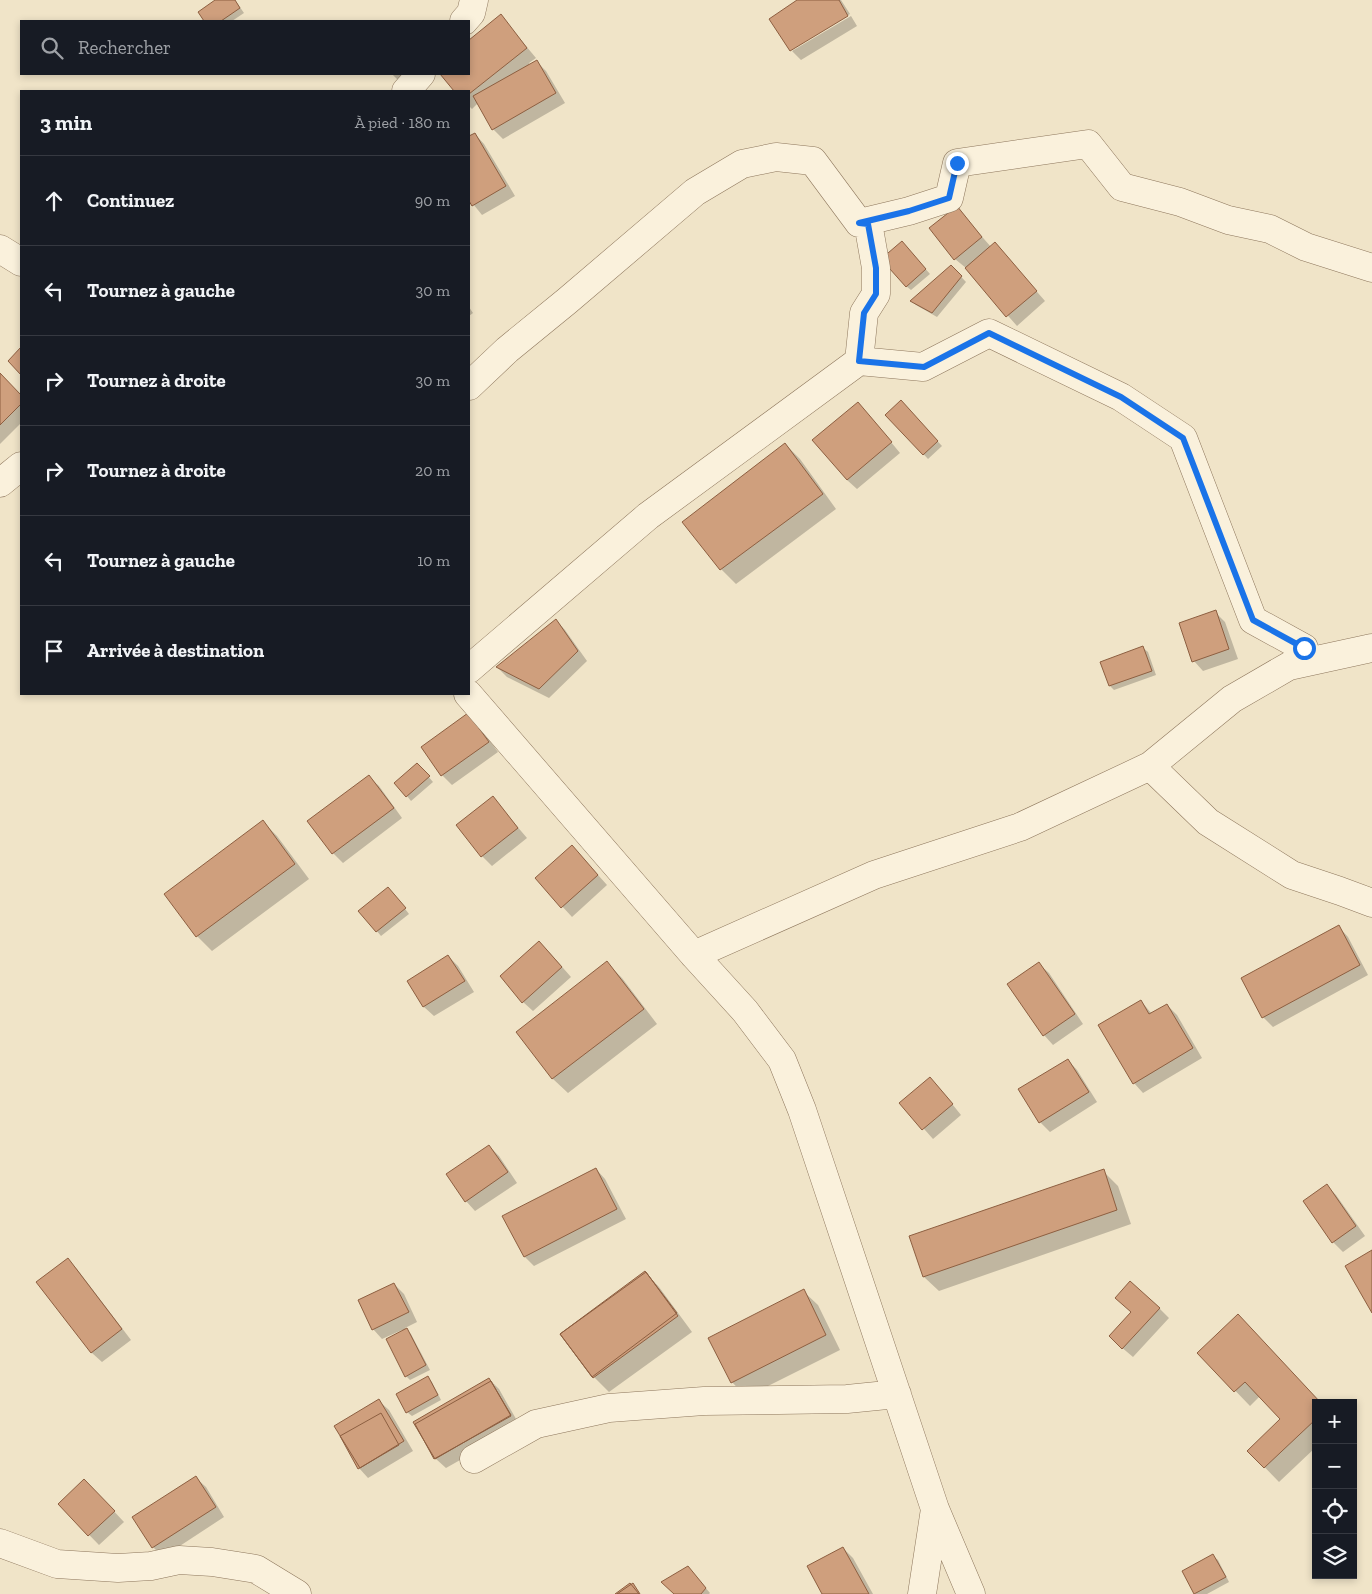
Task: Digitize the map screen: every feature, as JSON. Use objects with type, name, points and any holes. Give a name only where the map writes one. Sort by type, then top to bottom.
[{"type":"street","points":[[465,20],[471,13],[474,0]]},
{"type":"street","points":[[407,90],[420,75]]},
{"type":"street","points":[[859,223],[909,211],[949,198],[957,163],[1088,144],[1122,187],[1180,202],[1228,220],[1270,229],[1306,247],[1372,268]]},
{"type":"street","points":[[470,385],[507,350],[695,192],[742,164],[776,157],[813,161],[859,223],[868,224],[876,268],[876,294],[864,313],[859,361]]},
{"type":"street","points":[[0,249],[20,261]]},
{"type":"street","points":[[470,668],[648,516],[859,361],[924,367],[989,333],[1121,397],[1183,438],[1253,620],[1304,648]]},
{"type":"street","points":[[0,483],[20,467]]},
{"type":"street","points":[[694,955],[874,875],[1020,827],[1150,766],[1232,700],[1289,666],[1372,648]]},
{"type":"street","points":[[469,695],[694,955],[745,1011],[782,1060],[802,1110],[935,1509],[971,1594]]},
{"type":"street","points":[[1150,766],[1208,822],[1292,875],[1340,890],[1372,903]]},
{"type":"street","points":[[474,1459],[536,1424],[610,1408],[704,1401],[847,1399],[897,1394]]},
{"type":"street","points":[[922,1594],[935,1509]]},
{"type":"street","points":[[0,1543],[57,1564],[118,1568],[151,1566],[179,1560],[212,1562],[256,1569],[297,1594]]},
{"type":"building","points":[[215,0],[235,0],[240,8],[222,20],[203,20],[198,12]]},
{"type":"building","points":[[797,0],[839,0],[848,16],[790,51],[769,19]]},
{"type":"building","points":[[501,14],[527,48],[470,93],[470,90],[453,90],[441,75],[470,75],[470,39]]},
{"type":"building","points":[[537,60],[556,93],[492,130],[473,96]]},
{"type":"building","points":[[475,133],[506,186],[472,206],[470,203],[470,136]]},
{"type":"building","points":[[957,206],[982,237],[954,260],[929,228]]},
{"type":"building","points":[[902,241],[926,269],[906,287],[881,259]]},
{"type":"building","points":[[995,242],[1037,291],[1006,317],[965,268]]},
{"type":"building","points":[[951,265],[962,276],[932,313],[910,301]]},
{"type":"building","points":[[20,348],[20,374],[8,361]]},
{"type":"building","points":[[0,373],[20,394],[20,405],[0,425]]},
{"type":"building","points":[[901,400],[938,441],[923,455],[885,415]]},
{"type":"building","points":[[858,402],[892,442],[847,480],[812,440]]},
{"type":"building","points":[[785,443],[823,494],[720,570],[682,522]]},
{"type":"building","points":[[1216,610],[1229,649],[1192,662],[1179,623]]},
{"type":"building","points":[[556,619],[578,651],[539,689],[496,667]]},
{"type":"building","points":[[1143,646],[1152,671],[1109,686],[1100,662]]},
{"type":"building","points":[[468,713],[489,742],[441,776],[421,747]]},
{"type":"building","points":[[417,763],[430,776],[406,797],[394,783]]},
{"type":"building","points":[[369,775],[394,808],[332,854],[307,821]]},
{"type":"building","points":[[493,796],[518,828],[481,857],[456,825]]},
{"type":"building","points":[[263,820],[295,864],[196,937],[164,894]]},
{"type":"building","points":[[572,845],[598,875],[561,908],[535,878]]},
{"type":"building","points":[[388,887],[406,908],[376,932],[358,911]]},
{"type":"building","points":[[1339,925],[1360,965],[1262,1018],[1241,978]]},
{"type":"building","points":[[539,941],[562,967],[522,1003],[500,976]]},
{"type":"building","points":[[448,955],[465,981],[423,1007],[407,981]]},
{"type":"building","points":[[607,961],[644,1009],[552,1079],[516,1032]]},
{"type":"building","points":[[1039,962],[1075,1014],[1043,1036],[1007,984]]},
{"type":"building","points":[[1141,1000],[1149,1014],[1167,1004],[1193,1048],[1133,1084],[1098,1025]]},
{"type":"building","points":[[1068,1059],[1089,1092],[1039,1123],[1018,1089]]},
{"type":"building","points":[[930,1077],[953,1104],[922,1130],[899,1103]]},
{"type":"building","points":[[489,1145],[508,1172],[465,1202],[446,1174]]},
{"type":"building","points":[[596,1168],[617,1209],[524,1257],[502,1216]]},
{"type":"building","points":[[1104,1169],[1117,1210],[923,1277],[909,1236]]},
{"type":"building","points":[[1327,1184],[1356,1226],[1332,1243],[1303,1201]]},
{"type":"building","points":[[1372,1250],[1372,1313],[1345,1266]]},
{"type":"building","points":[[68,1258],[122,1329],[91,1353],[36,1282]]},
{"type":"building","points":[[645,1271],[677,1313],[592,1377],[560,1334]]},
{"type":"building","points":[[646,1272],[678,1316],[593,1378],[560,1334]]},
{"type":"building","points":[[1130,1281],[1160,1308],[1122,1349],[1109,1336],[1131,1312],[1115,1298]]},
{"type":"building","points":[[394,1283],[409,1312],[372,1330],[358,1300]]},
{"type":"building","points":[[804,1289],[826,1335],[731,1383],[708,1338]]},
{"type":"building","points":[[1238,1314],[1317,1399],[1312,1399],[1312,1423],[1264,1468],[1247,1451],[1280,1419],[1245,1382],[1234,1392],[1197,1353]]},
{"type":"building","points":[[407,1328],[426,1365],[405,1377],[386,1339]]},
{"type":"building","points":[[428,1376],[438,1395],[406,1413],[396,1394]]},
{"type":"building","points":[[489,1378],[511,1415],[435,1459],[413,1422]]},
{"type":"building","points":[[491,1381],[511,1416],[434,1459],[415,1424]]},
{"type":"building","points":[[379,1399],[404,1441],[360,1468],[334,1426]]},
{"type":"building","points":[[381,1413],[399,1445],[358,1469],[340,1436]]},
{"type":"building","points":[[196,1476],[216,1507],[152,1548],[132,1517]]},
{"type":"building","points":[[84,1479],[115,1511],[88,1536],[58,1504]]},
{"type":"building","points":[[843,1547],[869,1594],[822,1594],[807,1566]]},
{"type":"building","points":[[1213,1554],[1226,1577],[1194,1594],[1182,1571]]},
{"type":"building","points":[[688,1566],[706,1588],[701,1594],[674,1594],[661,1582]]},
{"type":"building","points":[[630,1583],[639,1594],[615,1594]]},
{"type":"building","points":[[633,1583],[640,1594],[617,1594]]},
{"type":"route","points":[[957,163],[949,198],[909,211],[859,223],[868,224],[876,268],[876,294],[864,313],[859,361],[924,367],[989,333],[1121,397],[1183,438],[1253,620],[1304,648]]}]
